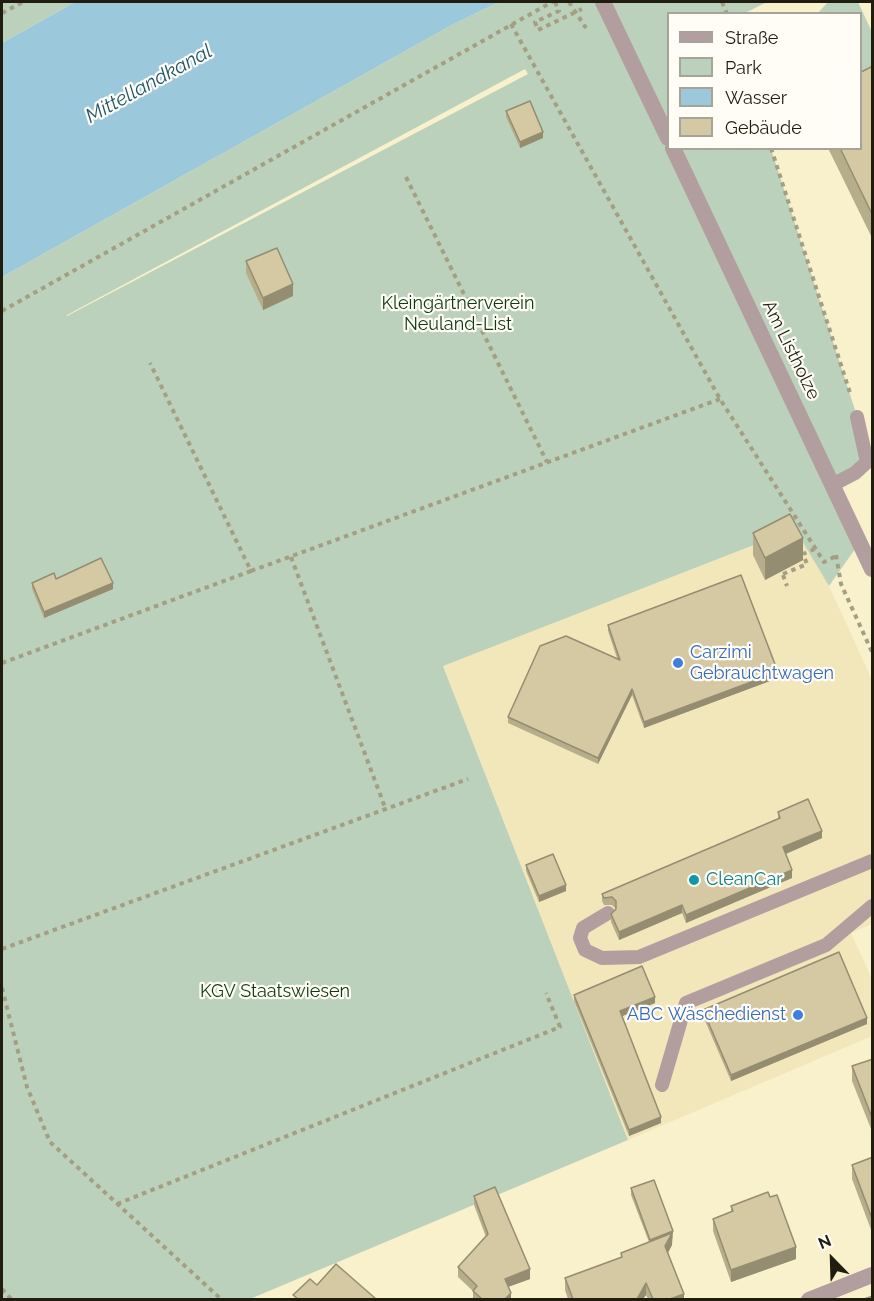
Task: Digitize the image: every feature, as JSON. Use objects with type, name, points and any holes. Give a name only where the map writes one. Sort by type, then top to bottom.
[{"type":"street","points":[[603,2],[667,134]]},
{"type":"street","name":"Am Listholze","points":[[675,150],[834,484],[866,539],[873,568]]},
{"type":"street","points":[[809,1299],[873,1275]]},
{"type":"lane","points":[[834,484],[855,473],[867,462],[857,417]]},
{"type":"lane","points":[[608,913],[583,928],[580,938],[585,950],[602,957],[639,957],[873,861]]},
{"type":"lane","points":[[662,1085],[686,1003],[826,945],[873,906]]},
{"type":"path","points":[[2,13],[23,2]]},
{"type":"path","points":[[2,311],[511,24],[554,2],[559,11],[535,22],[538,30],[567,18]]},
{"type":"path","points":[[569,2],[572,9]]},
{"type":"path","points":[[511,24],[720,399],[824,562],[836,556]]},
{"type":"path","points":[[772,150],[857,417]]},
{"type":"path","points":[[406,177],[546,462]]},
{"type":"path","points":[[150,363],[251,571]]},
{"type":"path","points":[[2,663],[720,399]]},
{"type":"path","points":[[787,586],[782,573],[807,564],[803,554],[817,548]]},
{"type":"path","points":[[291,557],[386,810]]},
{"type":"path","points":[[2,949],[468,779]]},
{"type":"path","points":[[2,988],[27,1087],[50,1142],[222,1299]]},
{"type":"path","points":[[117,1204],[560,1027],[546,993]]},
{"type":"path","points":[[2,1289],[12,1299]]},
{"type":"shaded area","points":[[796,529],[829,586],[872,680],[872,924],[851,933],[872,979],[872,1036],[628,1140],[443,665]]},
{"type":"green space","points":[[2,2],[75,2],[2,43]]},
{"type":"green space","points":[[499,2],[767,2],[747,12],[667,12],[667,150],[771,150],[855,410],[867,462],[834,484],[860,542],[829,586],[795,529],[443,666],[628,1140],[250,1299],[2,1299],[2,277],[450,26]],"holes":[[[525,69],[528,74],[67,316]]]},
{"type":"green space","points":[[828,2],[858,2],[872,32],[872,75],[862,79],[862,12],[819,12]]},
{"type":"water","name":"Mittellandkanal","points":[[75,2],[499,2],[450,26],[2,277],[2,43]]},
{"type":"building","points":[[873,66],[873,216],[841,150],[862,150],[862,72]]},
{"type":"building","points":[[530,101],[543,132],[520,142],[506,111]]},
{"type":"building","points":[[277,248],[293,284],[263,298],[246,261]]},
{"type":"building","points":[[790,514],[803,538],[765,558],[753,533]]},
{"type":"building","points":[[101,558],[113,583],[44,612],[32,583],[54,573],[56,579]]},
{"type":"building","points":[[741,575],[778,672],[644,722],[632,689],[598,758],[508,717],[540,646],[566,636],[620,660],[608,625]]},
{"type":"building","points":[[808,799],[822,831],[783,847],[792,870],[686,915],[682,905],[619,932],[611,914],[616,909],[616,901],[612,897],[604,898],[602,894],[780,818],[778,812]]},
{"type":"building","points":[[553,854],[566,885],[539,896],[526,865]]},
{"type":"building","points":[[839,952],[867,1018],[731,1075],[703,1010]]},
{"type":"building","points":[[642,966],[655,997],[620,1011],[661,1117],[629,1130],[574,995]]},
{"type":"building","points":[[873,1059],[873,1120],[852,1066]]},
{"type":"building","points":[[873,1157],[873,1221],[852,1165]]},
{"type":"building","points":[[654,1180],[673,1231],[650,1240],[631,1188]]},
{"type":"building","points":[[495,1187],[530,1269],[505,1279],[511,1293],[505,1299],[482,1299],[473,1291],[477,1286],[458,1267],[488,1234],[474,1196]]},
{"type":"building","points":[[768,1192],[770,1197],[777,1195],[796,1247],[731,1270],[713,1219],[733,1211],[731,1206]]},
{"type":"building","points":[[672,1233],[665,1246],[684,1294],[670,1299],[653,1299],[646,1283],[637,1299],[573,1299],[565,1278],[622,1257],[621,1253]]},
{"type":"building","points":[[336,1264],[376,1299],[298,1299],[293,1295],[310,1279],[317,1285]]},
{"type":"place","name":"Carzimi Gebrauchtwagen","points":[[678,663]]},
{"type":"place","name":"CleanCar","points":[[694,880]]},
{"type":"place","name":"ABC Wäschedienst","points":[[798,1015]]},
{"type":"park label","name":"Kleingärtnerverein Neuland-List","points":[[458,314]]},
{"type":"park label","name":"KGV Staatswiesen","points":[[275,992]]}]
